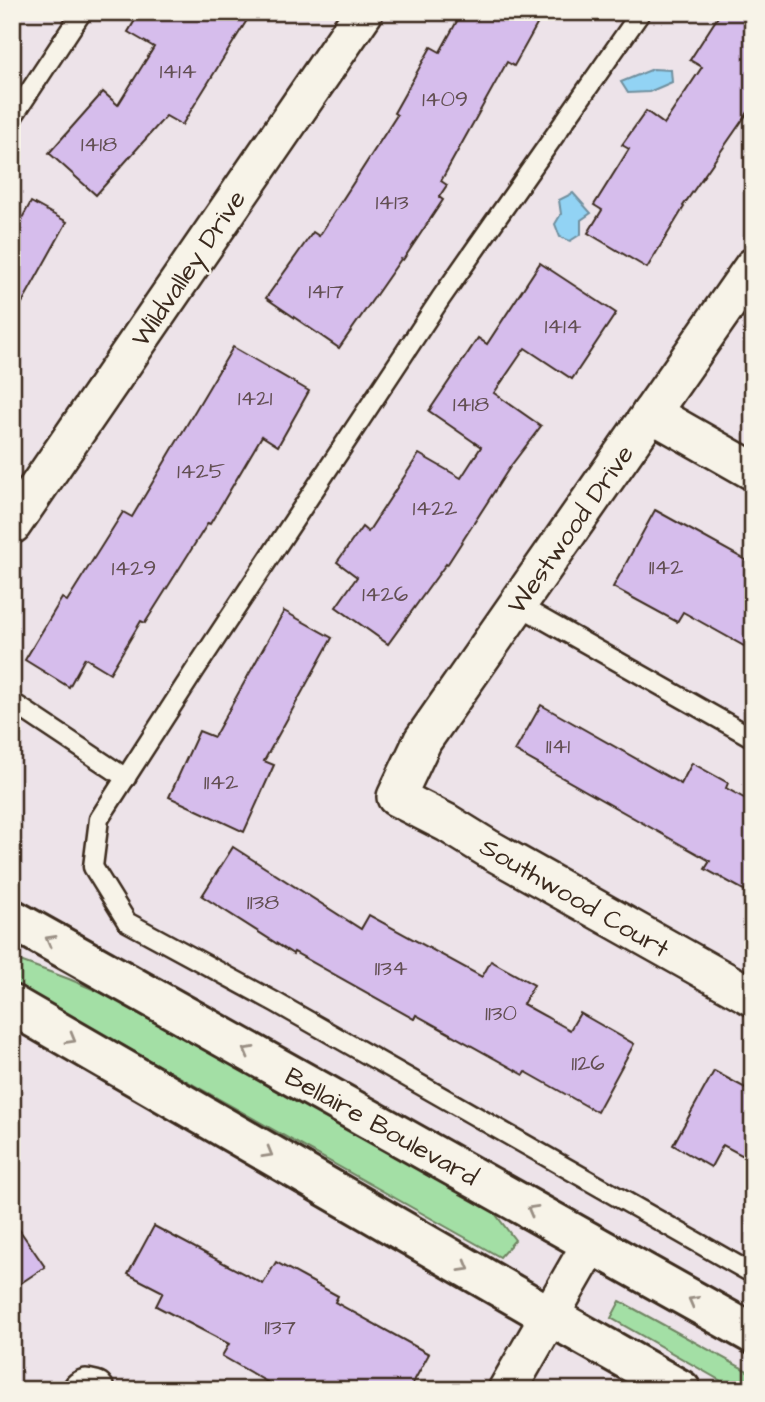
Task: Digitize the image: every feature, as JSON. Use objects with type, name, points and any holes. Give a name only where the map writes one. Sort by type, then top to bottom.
[{"type":"main road","name":"Bellaire Boulevard","points":[[12,919],[753,1334]]},
{"type":"main road","points":[[12,1005],[681,1390]]},
{"type":"street","name":"Wildvalley Drive","points":[[12,524],[363,12]]},
{"type":"street","name":"Westwood Drive","points":[[396,797],[423,740],[753,267]]},
{"type":"street","points":[[651,413],[753,471]]},
{"type":"street","name":"Southwood Court","points":[[396,797],[447,823],[753,998]]},
{"type":"street","points":[[507,1390],[592,1244]]},
{"type":"lane","points":[[12,118],[82,12]]},
{"type":"lane","points":[[641,12],[441,298],[202,658],[99,819],[93,867],[127,922],[275,1002],[753,1274]]},
{"type":"lane","points":[[518,605],[753,738]]},
{"type":"lane","points":[[12,702],[126,778]]},
{"type":"green space","points":[[12,958],[118,1000],[206,1046],[257,1079],[305,1101],[477,1197],[493,1211],[515,1240],[500,1257],[12,983]]},
{"type":"green space","points":[[620,1301],[753,1374],[753,1390],[737,1390],[611,1318]]},
{"type":"water","points":[[653,69],[671,70],[672,82],[649,92],[628,93],[621,82]]},
{"type":"water","points":[[573,193],[591,213],[581,220],[581,234],[570,241],[560,237],[555,224],[561,214],[559,200]]},
{"type":"building","points":[[140,12],[252,12],[182,125],[166,116],[96,195],[49,153],[103,92],[118,105],[154,47],[128,32]]},
{"type":"building","points":[[462,12],[544,12],[514,66],[507,62],[441,181],[447,185],[439,197],[443,200],[339,348],[266,298],[313,232],[319,236],[397,115],[394,113],[431,47],[440,52]]},
{"type":"building","points":[[721,12],[753,12],[753,105],[683,206],[647,268],[588,233],[602,210],[594,205],[629,149],[622,145],[646,111],[664,124],[702,67],[690,60]]},
{"type":"building","points":[[31,202],[67,222],[12,321],[12,236]]},
{"type":"building","points":[[540,263],[616,313],[572,379],[525,348],[494,393],[541,426],[510,467],[447,565],[388,644],[336,607],[357,577],[337,562],[362,527],[368,532],[419,454],[461,478],[481,447],[429,411],[478,338],[487,344]]},
{"type":"building","points":[[233,347],[309,391],[278,446],[262,436],[210,524],[208,523],[145,623],[141,621],[110,673],[85,658],[69,687],[25,660],[62,598],[67,601],[123,512],[132,517]]},
{"type":"building","points":[[655,510],[753,564],[753,651],[683,612],[677,622],[613,587]]},
{"type":"building","points":[[284,611],[332,638],[264,761],[274,765],[244,832],[169,797],[199,731],[214,737]]},
{"type":"building","points":[[541,705],[681,784],[692,763],[728,783],[726,788],[753,803],[753,895],[705,869],[710,861],[515,751]]},
{"type":"building","points":[[233,847],[361,929],[369,915],[482,977],[491,961],[534,985],[523,1004],[570,1030],[580,1013],[634,1044],[597,1112],[526,1072],[524,1075],[416,1015],[414,1019],[294,952],[293,954],[202,896]]},
{"type":"building","points":[[714,1071],[753,1092],[753,1161],[723,1145],[711,1167],[673,1145]]},
{"type":"building","points":[[12,1219],[45,1267],[12,1289]]},
{"type":"building","points":[[154,1226],[263,1284],[276,1262],[338,1296],[335,1302],[429,1354],[409,1390],[281,1390],[222,1356],[229,1344],[156,1306],[163,1292],[128,1274]]}]
